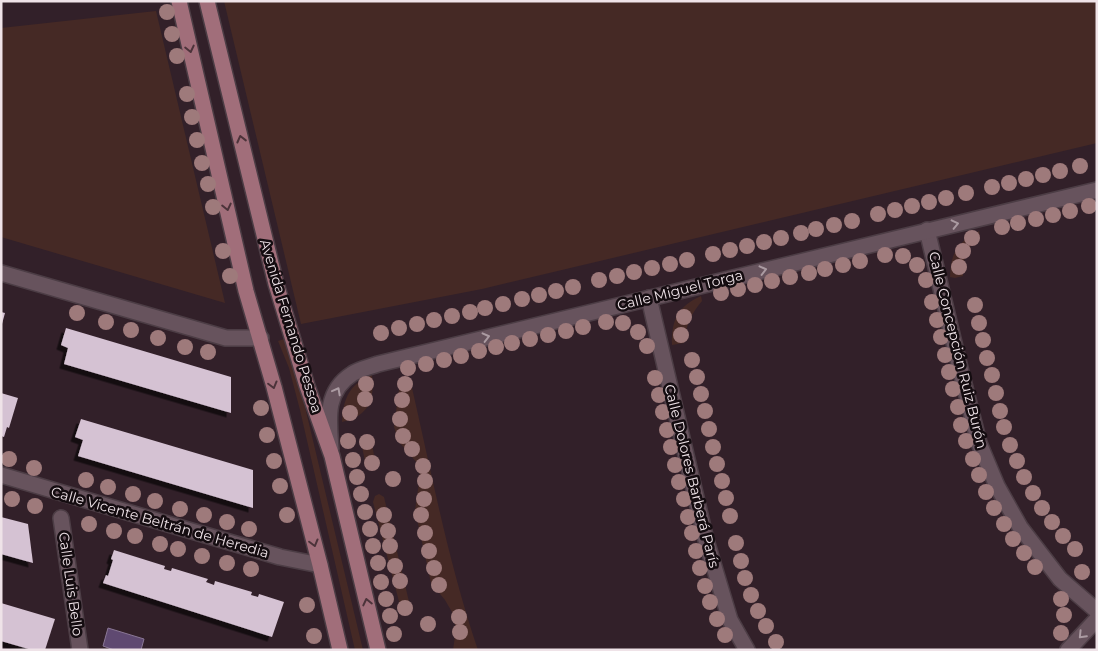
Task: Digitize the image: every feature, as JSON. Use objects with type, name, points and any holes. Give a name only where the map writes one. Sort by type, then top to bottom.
[{"type":"main road","points":[[179,1],[246,291],[261,338],[340,650]]},
{"type":"main road","name":"Avenida Fernando Pessoa","points":[[207,1],[276,284],[307,386],[332,456],[378,650]]},
{"type":"street","name":"Calle Miguel Torga","points":[[332,456],[329,410],[337,387],[352,374],[386,362],[1097,190]]},
{"type":"street","name":"Calle Concepción Ruiz Burón","points":[[928,230],[979,443],[997,486],[1020,527],[1060,578],[1097,611]]},
{"type":"street","points":[[1,273],[226,338],[261,338]]},
{"type":"street","name":"Calle Dolores Barberá París","points":[[650,298],[706,540],[730,620],[747,650]]},
{"type":"street","name":"Calle Vicente Beltrán de Heredia","points":[[1,475],[280,557],[320,565]]},
{"type":"street","name":"Calle Luis Bello","points":[[61,518],[80,650]]},
{"type":"street","points":[[1068,650],[1097,619]]},
{"type":"shaded area","points":[[224,1],[1097,1],[1097,143],[482,289],[301,324]]},
{"type":"shaded area","points":[[156,11],[225,303],[1,237],[1,28]]},
{"type":"shaded area","points":[[979,231],[980,236],[971,245],[966,254],[963,276],[950,277],[952,261],[960,244]]},
{"type":"shaded area","points":[[701,296],[702,301],[690,320],[684,343],[672,345],[673,329],[678,315],[687,304]]},
{"type":"shaded area","points":[[284,339],[294,364],[305,407],[363,650],[355,650],[300,410],[289,368],[278,341]]},
{"type":"shaded area","points":[[372,375],[371,400],[368,406],[358,416],[342,422],[344,406],[349,393],[358,383]]},
{"type":"shaded area","points":[[410,379],[449,550],[478,650],[453,650],[456,629],[452,612],[431,583],[415,510],[420,476],[417,463],[399,442],[394,427],[400,382]]},
{"type":"shaded area","points":[[366,436],[371,439],[376,466],[372,470],[366,466],[361,442]]},
{"type":"shaded area","points":[[379,494],[384,497],[411,610],[408,615],[402,613],[373,502],[375,496]]},
{"type":"shaded area","points":[[108,628],[144,639],[141,650],[114,650],[103,646]]},
{"type":"building","points":[[1,312],[5,313],[2,324],[1,324]]},
{"type":"building","points":[[66,328],[231,377],[231,413],[64,364],[68,348],[61,345]]},
{"type":"building","points":[[1,393],[18,398],[9,428],[7,427],[4,437],[1,436]]},
{"type":"building","points":[[81,419],[253,470],[253,508],[78,456],[83,440],[75,437]]},
{"type":"building","points":[[1,517],[28,524],[33,563],[1,554]]},
{"type":"building","points":[[114,550],[165,566],[164,569],[171,571],[172,568],[208,579],[206,582],[214,585],[215,581],[252,592],[251,595],[258,597],[259,594],[284,602],[272,637],[103,583],[106,575],[108,576]]},
{"type":"building","points":[[1,603],[55,619],[45,650],[32,650],[1,641]]}]
